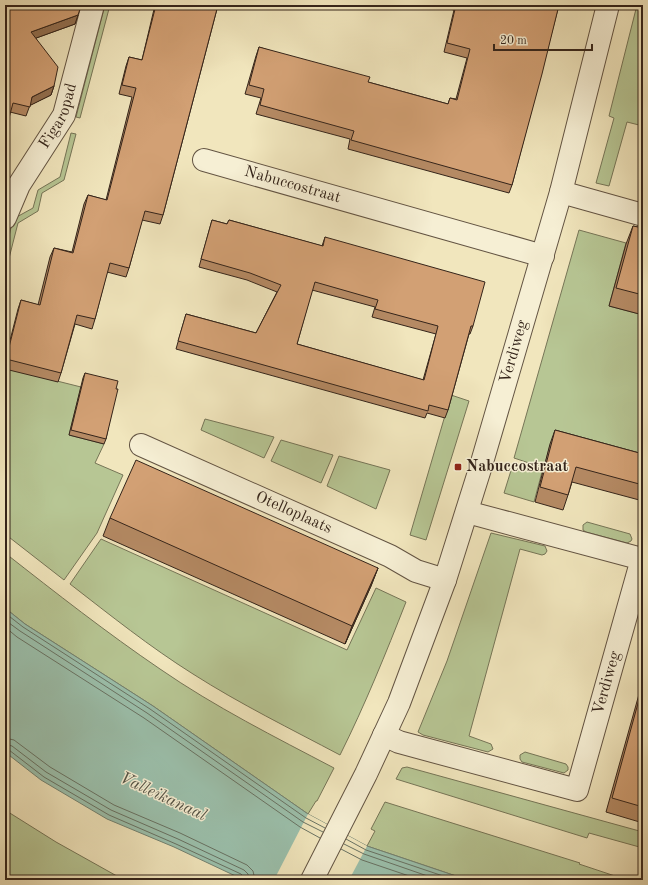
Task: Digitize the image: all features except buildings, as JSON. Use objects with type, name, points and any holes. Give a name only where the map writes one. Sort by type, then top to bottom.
[{"type":"street","name":"Figaropad","points":[[5,218],[18,186],[64,115],[92,5]]},
{"type":"street","name":"Verdiweg","points":[[312,880],[338,830],[399,703],[446,580],[543,256],[561,192],[608,5]]},
{"type":"street","name":"Nabuccostraat","points":[[204,160],[543,256]]},
{"type":"street","points":[[561,192],[643,215]]},
{"type":"street","name":"Otelloplaats","points":[[142,444],[390,556],[416,571],[446,580]]},
{"type":"street","name":"Verdiweg","points":[[384,735],[399,742],[576,790],[642,559],[467,512]]},
{"type":"shaded area","points":[[105,5],[110,5],[80,118],[76,117]]},
{"type":"shaded area","points":[[637,5],[643,5],[643,126],[627,122],[609,186],[596,183],[614,118],[609,116]]},
{"type":"shaded area","points":[[71,133],[76,134],[64,180],[42,193],[38,211],[18,223],[5,274],[5,245],[7,245],[13,219],[33,208],[38,190],[60,177]]},
{"type":"shaded area","points":[[579,230],[626,243],[609,306],[643,315],[643,470],[550,445],[544,468],[514,458]]},
{"type":"shaded area","points":[[5,368],[81,387],[69,435],[104,444],[95,463],[123,475],[97,533],[64,580],[5,534]]},
{"type":"shaded area","points":[[451,395],[469,401],[426,540],[410,535]]},
{"type":"shaded area","points":[[205,419],[274,437],[264,458],[201,430]]},
{"type":"shaded area","points":[[281,440],[333,455],[321,483],[271,461]]},
{"type":"shaded area","points":[[339,456],[390,470],[376,509],[327,486]]},
{"type":"shaded area","points":[[513,464],[542,472],[534,502],[504,493]]},
{"type":"shaded area","points":[[587,522],[630,534],[632,539],[627,543],[586,532],[583,530],[583,525]]},
{"type":"shaded area","points":[[491,533],[545,546],[547,551],[542,555],[520,549],[469,736],[491,744],[493,749],[488,752],[423,735],[418,732],[447,661]]},
{"type":"shaded area","points":[[101,539],[347,650],[376,588],[406,602],[375,679],[340,755],[247,706],[177,664],[70,584]]},
{"type":"shaded area","points":[[5,553],[101,627],[181,683],[246,721],[334,768],[317,801],[308,814],[153,706],[25,624],[5,608]]},
{"type":"shaded area","points":[[525,752],[566,764],[568,770],[564,773],[522,762],[520,755]]},
{"type":"shaded area","points":[[407,767],[643,832],[643,848],[589,833],[587,838],[396,779],[402,768]]},
{"type":"shaded area","points":[[385,802],[580,863],[579,864],[627,880],[462,880],[459,877],[367,846],[375,831],[371,829]]},
{"type":"shaded area","points":[[5,810],[56,842],[124,880],[6,880]]},
{"type":"water","name":"Valleikanaal","points":[[5,608],[25,624],[153,706],[308,814],[367,846],[459,877],[462,880],[244,880],[174,847],[107,819],[41,780],[5,752]]},
{"type":"pier","points":[[308,814],[367,846],[349,880],[274,880]]},
{"type":"place","name":"Nabuccostraat","points":[[458,467]]}]
